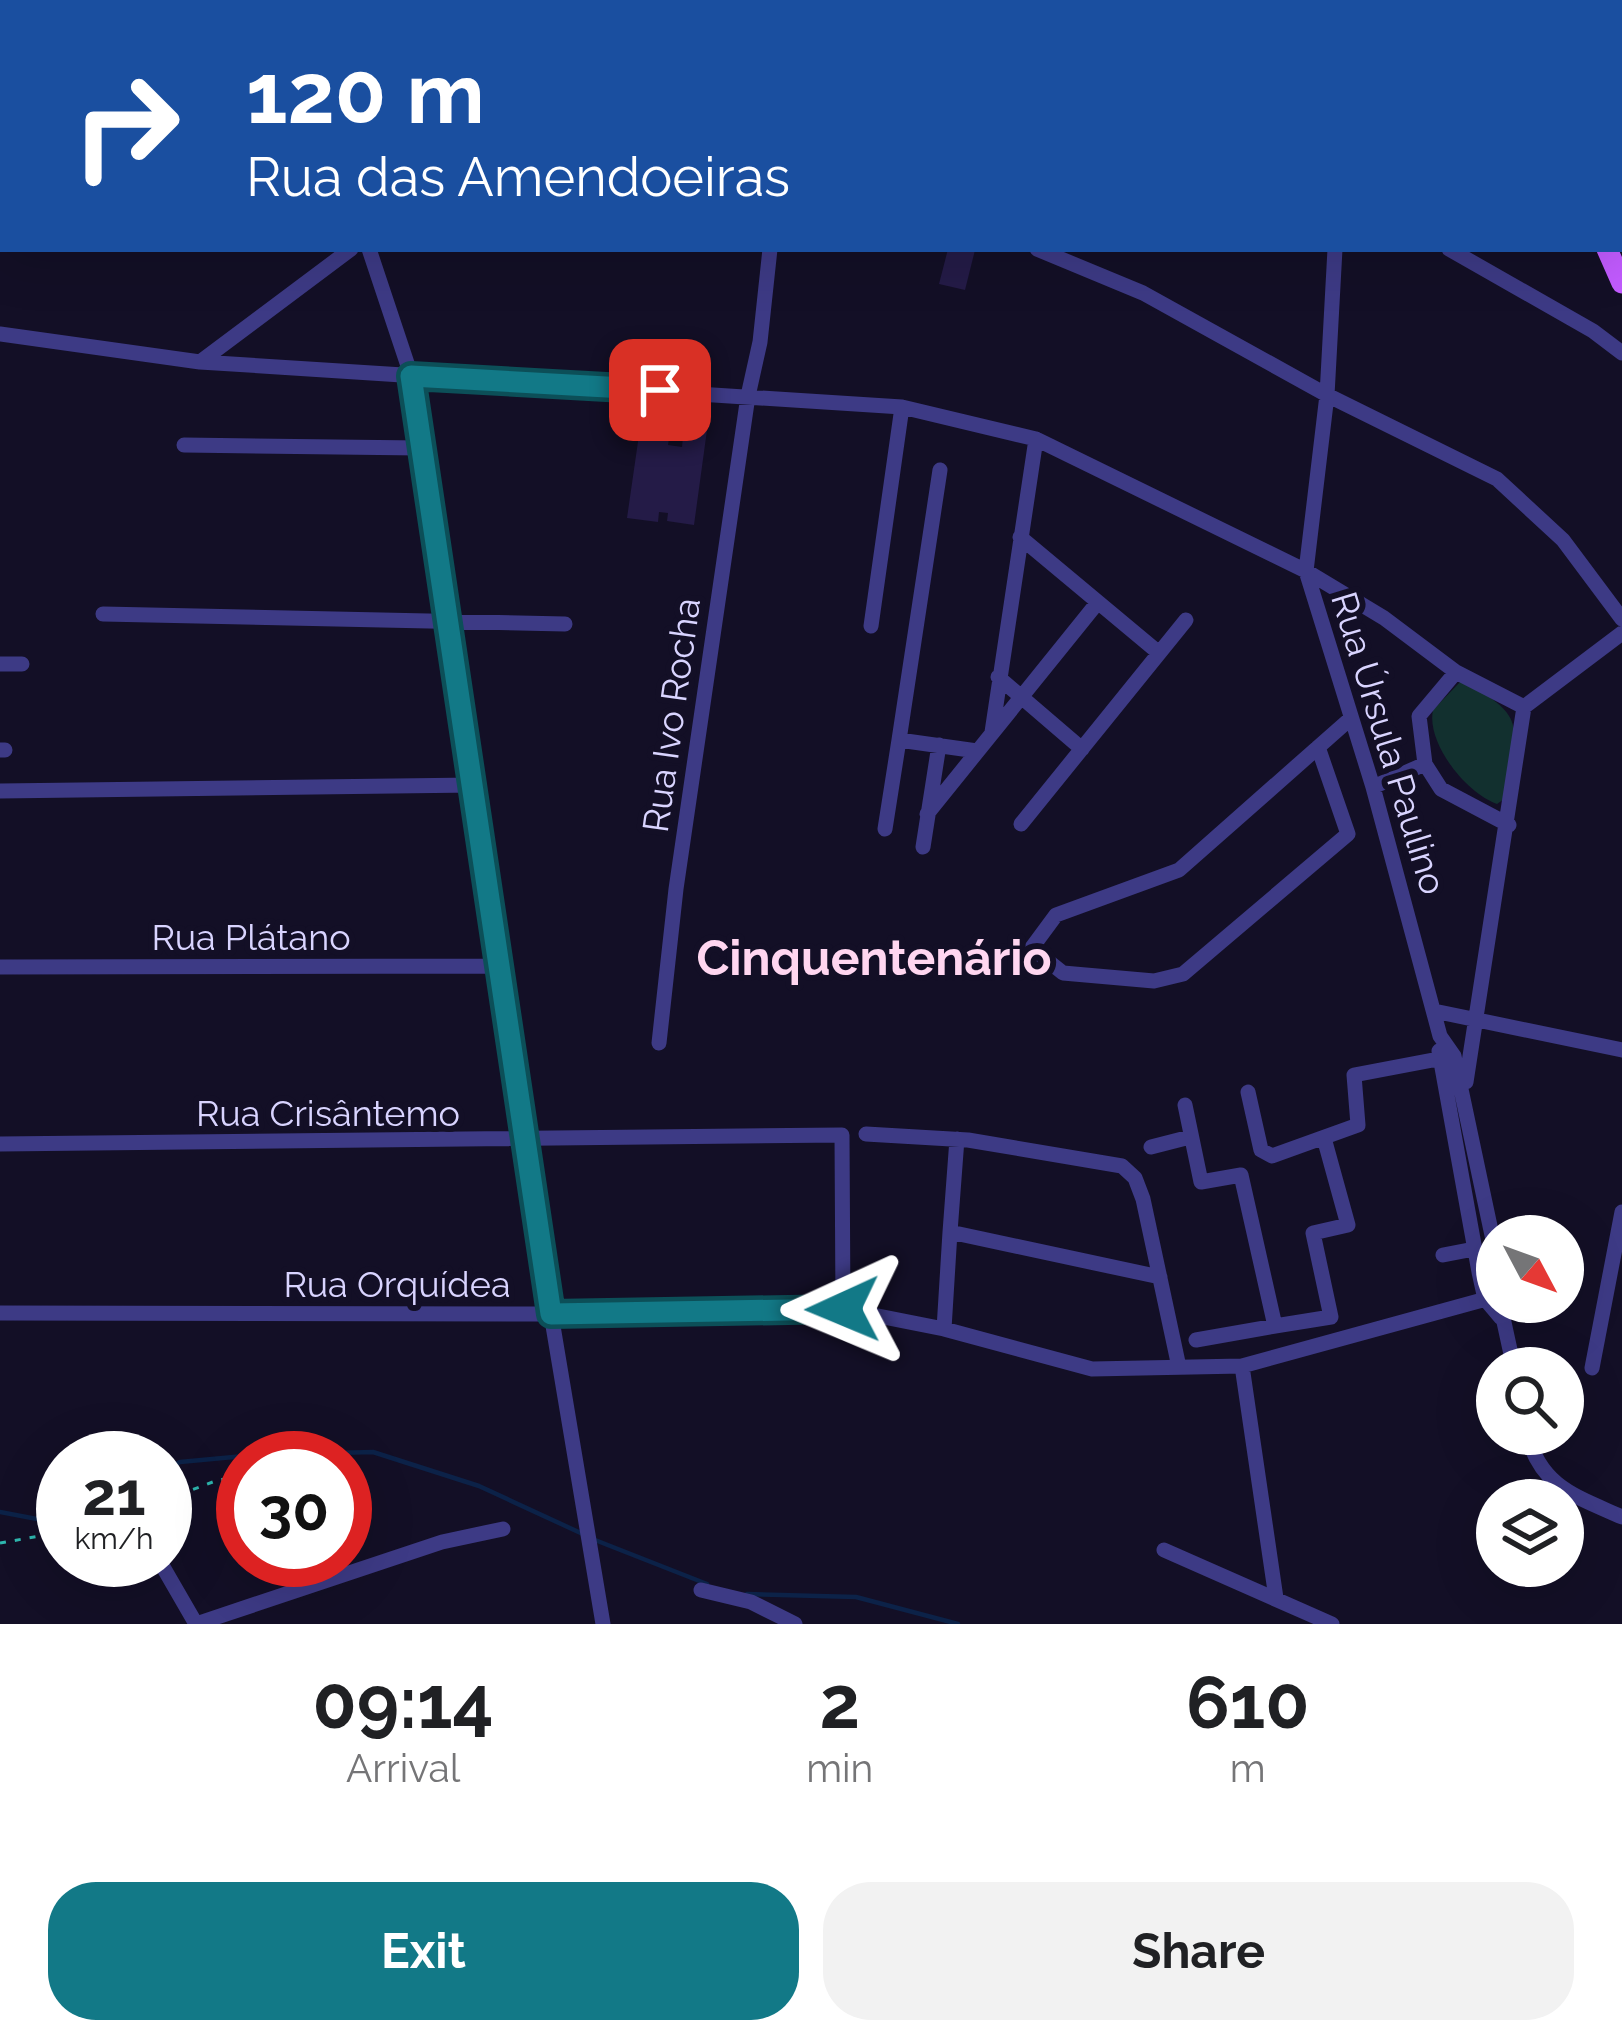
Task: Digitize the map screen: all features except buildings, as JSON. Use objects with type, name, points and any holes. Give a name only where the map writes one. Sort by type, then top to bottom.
[{"type":"main road","points":[[1608,252],[1622,283]]},
{"type":"street","points":[[200,362],[347,252]]},
{"type":"street","points":[[370,252],[411,376],[551,1314],[603,1624]]},
{"type":"street","name":"Rua Ivo Rocha","points":[[659,1042],[676,889],[770,252]]},
{"type":"street","points":[[1044,252],[1143,293],[1327,395],[1497,479],[1563,540],[1622,619]]},
{"type":"street","name":"Rua Úrsula Paulino","points":[[1335,252],[1327,395],[1306,571],[1441,1036],[1476,1254]]},
{"type":"street","points":[[1454,252],[1593,331],[1622,353]]},
{"type":"street","points":[[0,334],[200,362],[902,407],[1036,439],[1306,571],[1384,618],[1456,672],[1524,707]]},
{"type":"street","points":[[872,626],[902,407]]},
{"type":"street","points":[[992,732],[1036,439]]},
{"type":"street","points":[[184,445],[420,448]]},
{"type":"street","points":[[885,829],[940,470]]},
{"type":"street","points":[[1021,537],[1159,653]]},
{"type":"street","points":[[927,814],[1098,602]]},
{"type":"street","points":[[103,614],[565,624]]},
{"type":"street","points":[[1021,824],[1186,620]]},
{"type":"street","points":[[1465,1109],[1472,1021],[1509,825],[1524,707],[1622,633]]},
{"type":"street","points":[[0,664],[22,664]]},
{"type":"street","points":[[1456,672],[1419,716],[1425,764],[1441,789],[1509,825]]},
{"type":"street","points":[[998,677],[1082,749]]},
{"type":"street","points":[[1318,747],[1348,834],[1183,974],[1154,981],[1063,974],[1029,953],[1056,915],[1179,870],[1318,747],[1350,719]]},
{"type":"street","points":[[899,740],[976,752]]},
{"type":"street","points":[[923,847],[939,746]]},
{"type":"street","points":[[1372,788],[1425,764]]},
{"type":"street","points":[[0,791],[474,785]]},
{"type":"street","name":"Rua Plátano","points":[[0,968],[502,966]]},
{"type":"street","points":[[1434,1011],[1622,1050]]},
{"type":"street","points":[[1185,1105],[1202,1182],[1241,1175],[1255,1170],[1265,1156],[1360,1123],[1354,1075],[1446,1058]]},
{"type":"street","name":"Rua Úrsula Paulino","points":[[1446,1058],[1465,1109],[1488,1215]]},
{"type":"street","points":[[1248,1092],[1265,1156]]},
{"type":"street","points":[[866,1133],[957,1139],[1122,1166],[1140,1189],[1179,1367]]},
{"type":"street","name":"Rua Crisântemo","points":[[0,1144],[527,1142],[842,1135],[843,1309]]},
{"type":"street","points":[[1150,1148],[1190,1137]]},
{"type":"street","points":[[1196,1340],[1331,1317],[1313,1233],[1348,1225],[1324,1138]]},
{"type":"street","points":[[944,1329],[957,1139]]},
{"type":"street","points":[[1241,1175],[1275,1326]]},
{"type":"street","points":[[1592,1368],[1622,1212]]},
{"type":"street","points":[[950,1232],[1160,1277]]},
{"type":"street","points":[[1443,1255],[1474,1249]]},
{"type":"street","name":"Rua Orquídea","points":[[0,1313],[551,1314],[843,1309],[944,1329],[1092,1369],[1242,1366],[1476,1309]]},
{"type":"street","points":[[1242,1366],[1276,1598]]},
{"type":"street","points":[[1533,1455],[1537,1469],[1573,1496],[1622,1517]]},
{"type":"street","points":[[175,1587],[196,1624],[442,1542],[503,1529]]},
{"type":"street","points":[[1164,1550],[1332,1624]]},
{"type":"street","points":[[701,1590],[752,1602],[795,1624]]},
{"type":"path","points":[[0,1543],[36,1537]]},
{"type":"green space","points":[[1462,680],[1500,705],[1513,727],[1504,799],[1497,804],[1461,778],[1442,751],[1432,723],[1433,710]]},
{"type":"waterway","points":[[192,1461],[373,1452],[479,1486],[585,1535]]},
{"type":"waterway","points":[[0,1512],[36,1519]]},
{"type":"waterway","points":[[595,1540],[707,1584]]},
{"type":"waterway","points":[[747,1594],[856,1597],[958,1624]]},
{"type":"district","name":"Cinquentenário","points":[[874,958]]},
{"type":"route","points":[[660,390],[411,376],[551,1314],[843,1309]]}]
